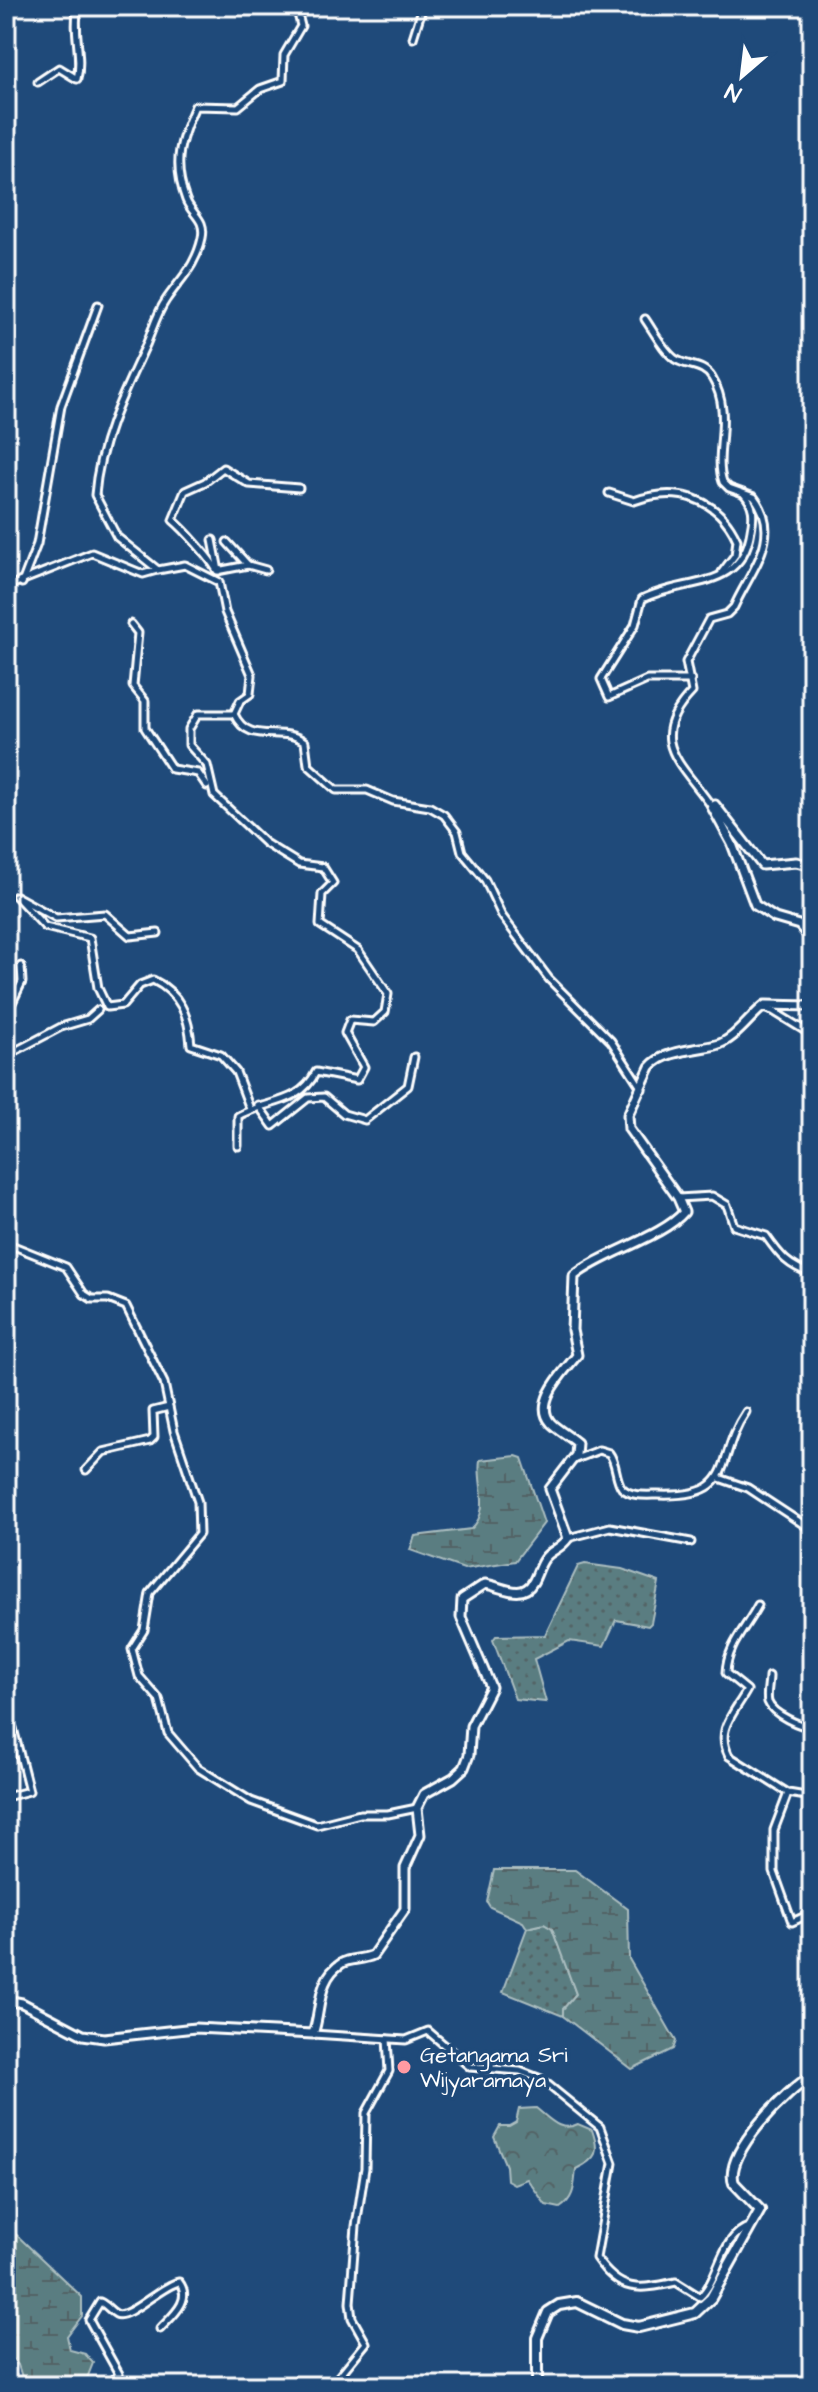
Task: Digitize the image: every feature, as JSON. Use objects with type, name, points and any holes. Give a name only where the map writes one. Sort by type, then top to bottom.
[{"type":"main road","points":[[537,2386],[537,2338],[548,2312],[559,2305],[577,2302],[622,2324],[639,2327],[695,2313],[711,2298],[759,2215],[759,2205],[734,2183],[733,2163],[782,2100],[812,2076]]},
{"type":"street","points":[[38,82],[59,68],[77,79],[79,68],[73,28],[78,6]]},
{"type":"street","points":[[158,570],[117,537],[95,495],[96,477],[125,390],[166,299],[182,285],[203,236],[203,223],[187,202],[178,145],[195,106],[238,107],[260,89],[283,81],[284,55],[301,26],[296,6]]},
{"type":"street","points":[[413,38],[423,6]]},
{"type":"street","points":[[22,583],[37,544],[61,406],[98,305]]},
{"type":"street","points":[[645,319],[672,357],[685,365],[702,368],[714,380],[722,405],[721,476],[729,488],[757,501],[764,518],[767,546],[734,607],[727,614],[709,619],[689,651],[686,662],[692,692],[672,713],[670,746],[712,807],[732,844],[755,905],[775,918],[799,925],[812,940]]},
{"type":"street","points":[[218,571],[210,558],[193,545],[173,520],[185,491],[223,468],[249,484],[299,488]]},
{"type":"street","points":[[609,493],[634,501],[645,495],[677,495],[711,504],[733,530],[738,548],[718,576]]},
{"type":"street","points":[[691,680],[647,680],[609,697],[601,679],[635,625],[642,599],[734,569],[748,549],[754,513],[744,494]]},
{"type":"street","points":[[213,540],[225,612],[252,675],[250,694],[240,701],[234,714],[238,723],[253,734],[272,736],[286,733],[298,737],[305,742],[308,765],[336,790],[367,790],[393,801],[430,807],[444,815],[457,832],[462,852],[485,880],[502,916],[549,979],[611,1041],[642,1089]]},
{"type":"street","points":[[227,542],[248,565]]},
{"type":"street","points":[[6,587],[59,569],[78,556],[92,553],[143,574],[185,565],[219,582]]},
{"type":"street","points":[[218,571],[248,565],[266,570]]},
{"type":"street","points":[[131,624],[138,633],[133,686],[145,701],[145,728],[172,769],[198,773],[265,843],[299,864],[323,867],[333,883],[322,894],[320,925],[358,950],[388,994],[385,1012],[374,1022],[350,1020],[345,1033],[364,1067],[357,1080],[316,1072],[310,1085],[281,1103],[258,1104],[238,1116],[238,1146]]},
{"type":"street","points":[[210,789],[207,765],[189,745],[189,729],[198,714],[234,714]]},
{"type":"street","points":[[712,807],[715,805],[762,865],[796,862],[812,866]]},
{"type":"street","points":[[158,933],[130,936],[105,914],[56,918],[16,896],[45,927],[90,938],[98,988],[107,1007],[123,1005],[140,985],[153,980],[171,989],[184,1011],[191,1045],[221,1055],[236,1072],[250,1109]]},
{"type":"street","points":[[9,1009],[22,982],[21,966]]},
{"type":"street","points":[[10,978],[15,995]]},
{"type":"street","points":[[568,1538],[550,1489],[576,1455],[577,1443],[551,1423],[546,1407],[550,1390],[577,1355],[572,1330],[574,1276],[637,1239],[675,1223],[684,1212],[678,1198],[629,1129],[628,1115],[654,1061],[724,1042],[765,1005],[812,1006]]},
{"type":"street","points":[[761,1008],[773,1011],[812,1035]]},
{"type":"street","points":[[6,1056],[61,1027],[88,1019],[98,1010]]},
{"type":"street","points":[[258,1104],[273,1126],[308,1098],[324,1097],[344,1114],[365,1120],[408,1086],[414,1057]]},
{"type":"street","points":[[678,1198],[712,1196],[727,1205],[734,1226],[766,1236],[773,1251],[783,1260],[812,1274]]},
{"type":"street","points":[[6,1243],[66,1267],[84,1294],[92,1299],[108,1299],[126,1306],[164,1383],[198,1502],[199,1534],[150,1593],[144,1630],[132,1649],[144,1683],[159,1699],[168,1733],[198,1768],[251,1801],[317,1825],[360,1814],[388,1814],[417,1808]]},
{"type":"street","points":[[86,1470],[103,1452],[150,1441],[154,1437],[153,1411],[169,1407]]},
{"type":"street","points":[[572,1460],[599,1450],[609,1453],[621,1486],[638,1495],[686,1496],[706,1489],[719,1478],[728,1459],[734,1430],[746,1412]]},
{"type":"street","points":[[719,1478],[748,1488],[812,1530]]},
{"type":"street","points":[[313,2034],[320,1994],[332,1971],[344,1961],[373,1955],[405,1909],[405,1868],[420,1835],[417,1808],[424,1794],[453,1778],[464,1768],[469,1755],[471,1726],[491,1687],[461,1617],[462,1599],[485,1584],[512,1592],[524,1591],[531,1587],[544,1559],[561,1549],[568,1538],[610,1527],[691,1542]]},
{"type":"street","points":[[758,1605],[745,1630],[732,1643],[726,1667],[726,1673],[747,1690],[723,1726],[724,1748],[729,1756],[788,1793],[812,1797]]},
{"type":"street","points":[[769,1676],[768,1702],[773,1708],[795,1722],[812,1727]]},
{"type":"street","points":[[6,1725],[13,1728],[29,1791],[6,1797]]},
{"type":"street","points":[[788,1793],[774,1830],[774,1872],[792,1922],[812,1913]]},
{"type":"street","points":[[6,2000],[22,2003],[83,2035],[104,2038],[216,2028],[406,2040],[420,2032],[433,2032],[470,2067],[520,2071],[541,2079],[600,2127],[613,2163],[596,2258],[605,2271],[629,2287],[639,2290],[676,2282],[700,2297],[708,2290],[731,2239],[752,2226]]},
{"type":"street","points":[[331,2386],[366,2343],[352,2318],[350,2303],[356,2226],[365,2168],[366,2113],[389,2071],[387,2039]]},
{"type":"street","points":[[108,2386],[119,2374],[89,2320],[100,2302],[117,2314],[126,2315],[168,2284],[179,2282],[183,2288],[183,2304],[160,2329]]},
{"type":"green space","points":[[522,1458],[544,1523],[515,1561],[464,1569],[410,1550],[415,1536],[471,1529],[481,1513],[480,1460]]},
{"type":"green space","points":[[585,1564],[622,1569],[659,1582],[651,1623],[648,1626],[616,1620],[604,1646],[569,1641],[534,1659],[546,1702],[515,1699],[493,1640],[496,1636],[545,1635],[578,1566]]},
{"type":"green space","points":[[494,1870],[575,1870],[628,1909],[629,1959],[676,2041],[673,2049],[632,2069],[563,2016],[563,2009],[576,1994],[552,1929],[544,1924],[527,1928],[523,1922],[490,1907],[487,1902]]},
{"type":"green space","points":[[544,1924],[552,1928],[576,1994],[563,2009],[563,2016],[503,1992],[527,1928]]},
{"type":"green space","points":[[536,2108],[560,2126],[578,2124],[592,2130],[594,2138],[595,2154],[576,2169],[571,2196],[560,2208],[546,2205],[527,2179],[514,2184],[507,2180],[506,2166],[494,2137],[500,2126],[516,2122],[519,2109]]},
{"type":"green space","points":[[6,2225],[82,2297],[82,2316],[67,2336],[70,2350],[85,2354],[93,2363],[84,2386],[25,2386],[18,2365],[6,2351]]},
{"type":"place","name":"Getangama Sri Wijyaramaya","points":[[404,2067]]}]
